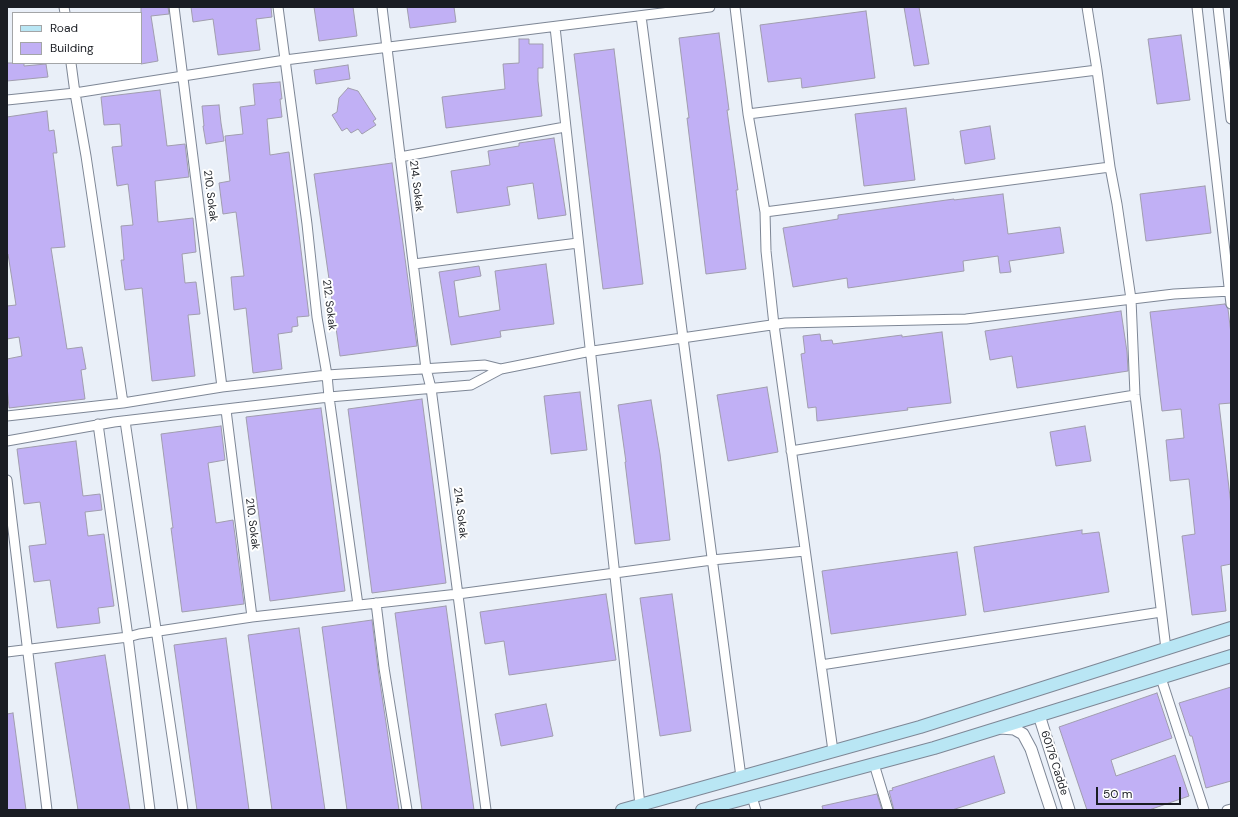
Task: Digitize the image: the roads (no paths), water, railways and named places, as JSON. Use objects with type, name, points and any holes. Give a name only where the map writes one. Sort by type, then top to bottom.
[{"type":"main road","points":[[622,810],[927,724],[1231,628]]},
{"type":"main road","points":[[702,810],[934,748],[1231,656]]},
{"type":"street","name":"210. Sokak","points":[[174,7],[222,387]]},
{"type":"street","name":"212. Sokak","points":[[278,7],[307,224],[317,317],[327,375],[358,605]]},
{"type":"street","name":"214. Sokak","points":[[382,7],[426,369],[431,388],[486,810]]},
{"type":"street","points":[[7,100],[75,93],[285,60],[710,7]]},
{"type":"street","points":[[735,7],[748,114],[764,212],[766,251],[774,325],[833,751]]},
{"type":"street","points":[[1087,7],[1131,299],[1135,395],[1166,649]]},
{"type":"street","points":[[1197,7],[1231,304]]},
{"type":"street","points":[[1218,7],[1231,119]]},
{"type":"street","points":[[641,16],[741,777]]},
{"type":"street","points":[[555,27],[640,805]]},
{"type":"street","points":[[71,64],[123,403]]},
{"type":"street","points":[[748,114],[1097,70]]},
{"type":"street","points":[[400,157],[565,127]]},
{"type":"street","points":[[764,212],[1110,167]]},
{"type":"street","points":[[414,264],[578,243]]},
{"type":"street","points":[[7,441],[98,424],[329,397],[472,385],[500,369],[590,352],[786,322],[966,319],[1174,294],[1230,291]]},
{"type":"street","points":[[7,416],[123,403],[222,387],[327,375],[485,365],[500,369]]},
{"type":"street","points":[[791,451],[1135,395]]},
{"type":"street","name":"210. Sokak","points":[[226,410],[252,617]]},
{"type":"street","points":[[124,421],[183,810]]},
{"type":"street","points":[[98,424],[128,637],[150,810]]},
{"type":"street","points":[[7,480],[47,810]]},
{"type":"street","points":[[7,652],[128,637],[156,631],[252,617],[458,594],[712,560],[805,551]]},
{"type":"street","points":[[376,603],[385,675],[407,810]]},
{"type":"street","points":[[821,665],[1161,612]]},
{"type":"street","points":[[1161,678],[1204,810]]},
{"type":"street","name":"60176 Cadde","points":[[1039,715],[1069,810]]},
{"type":"street","points":[[998,728],[1014,729],[1023,734],[1031,749],[1051,810]]},
{"type":"street","points":[[874,764],[888,810]]},
{"type":"street","points":[[752,797],[756,810]]},
{"type":"street","points":[[1227,810],[1231,808]]}]
